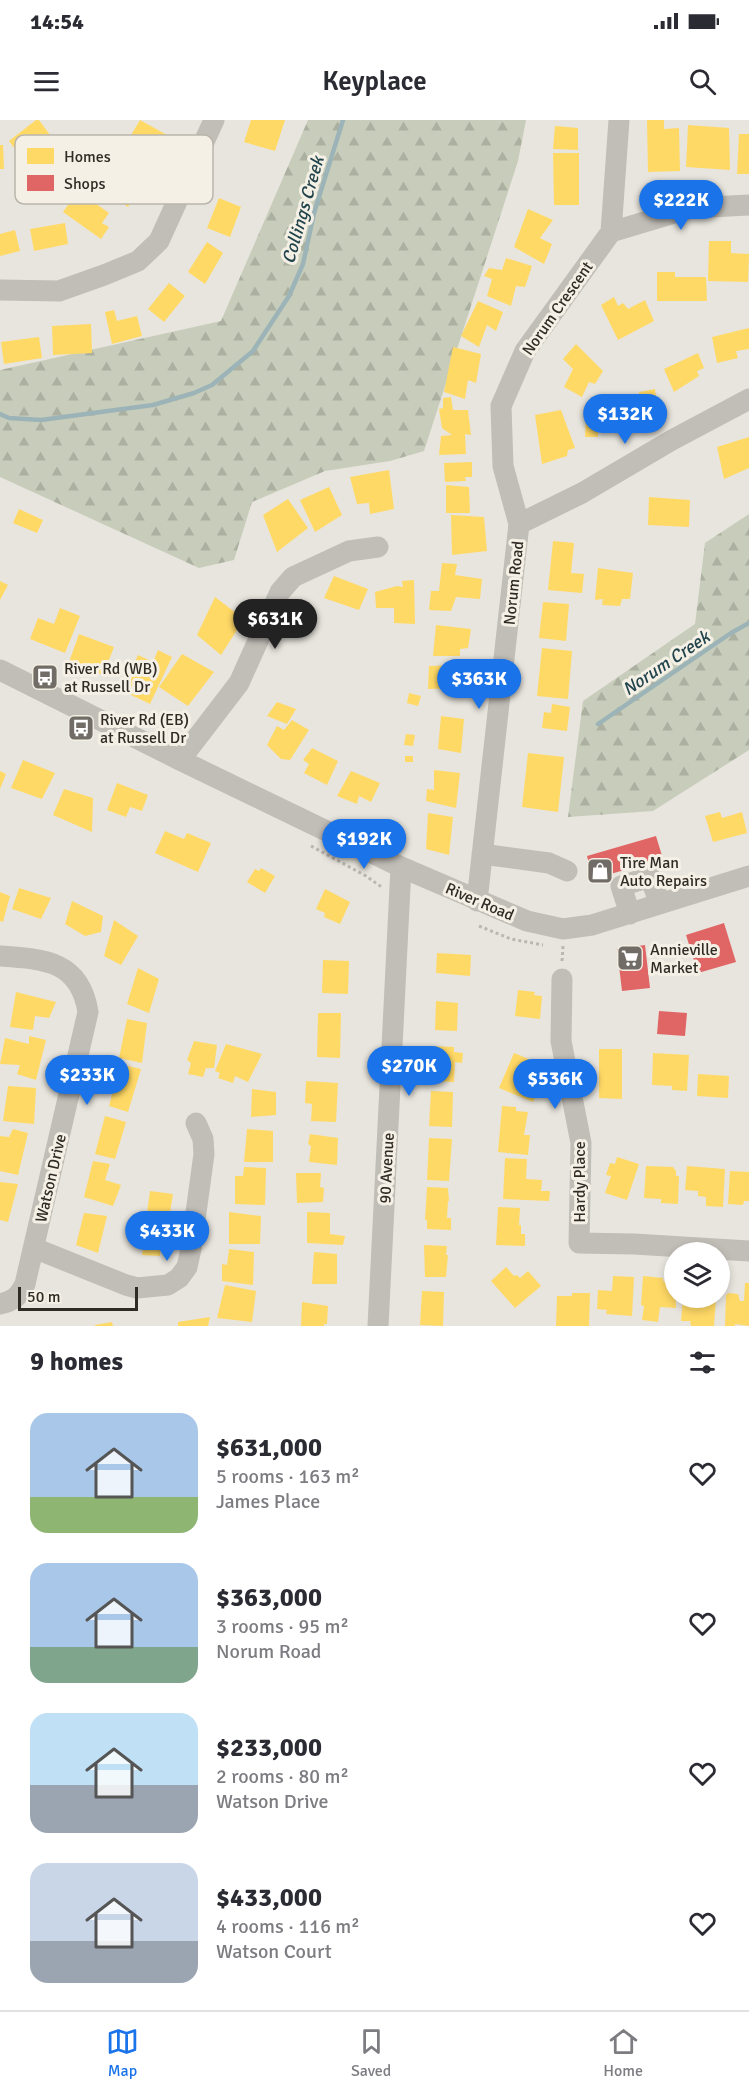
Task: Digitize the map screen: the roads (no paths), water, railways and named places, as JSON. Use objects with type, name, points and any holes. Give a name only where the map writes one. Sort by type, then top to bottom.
[{"type":"street","points":[[207,135],[214,120]]},
{"type":"street","points":[[620,120],[611,232],[691,208],[749,205]]},
{"type":"street","points":[[0,290],[59,291],[138,261],[159,241],[176,204]]},
{"type":"street","name":"Norum Crescent","points":[[519,524],[503,466],[501,406],[525,351],[611,232]]},
{"type":"street","name":"Norum Road","points":[[477,901],[519,524],[582,494],[672,440],[749,399]]},
{"type":"street","points":[[180,760],[239,682],[280,592],[293,577],[349,550],[378,547]]},
{"type":"street","name":"River Road","points":[[0,670],[401,867],[527,921],[563,929],[592,925],[749,876]]},
{"type":"street","points":[[482,854],[549,863],[558,865],[567,871]]},
{"type":"street","name":"90 Avenue","points":[[378,1326],[401,867]]},
{"type":"street","points":[[630,914],[621,886],[650,877],[660,904]]},
{"type":"street","name":"Watson Drive","points":[[0,956],[42,960],[60,966],[78,982],[85,996],[88,1012],[25,1284],[19,1295],[12,1301],[0,1304]]},
{"type":"street","name":"Hardy Place","points":[[562,979],[561,1041],[581,1143],[579,1243],[749,1251]]},
{"type":"street","points":[[34,1248],[137,1288],[168,1284],[179,1278],[187,1267],[191,1249],[204,1154],[203,1139],[196,1123]]},
{"type":"waterway","name":"Collings Creek","points":[[0,414],[9,418],[41,420],[153,405],[212,385],[253,351],[289,296],[303,264],[314,213],[343,120]]},
{"type":"waterway","name":"Norum Creek","points":[[598,724],[749,623]]},
{"type":"place","name":"River Rd (WB) at Russell Dr","points":[[45,677]]},
{"type":"place","name":"River Rd (EB) at Russell Dr","points":[[81,728]]},
{"type":"place","name":"Tire Man Auto Repairs","points":[[600,871]]},
{"type":"place","name":"Annieville Market","points":[[630,958]]}]
